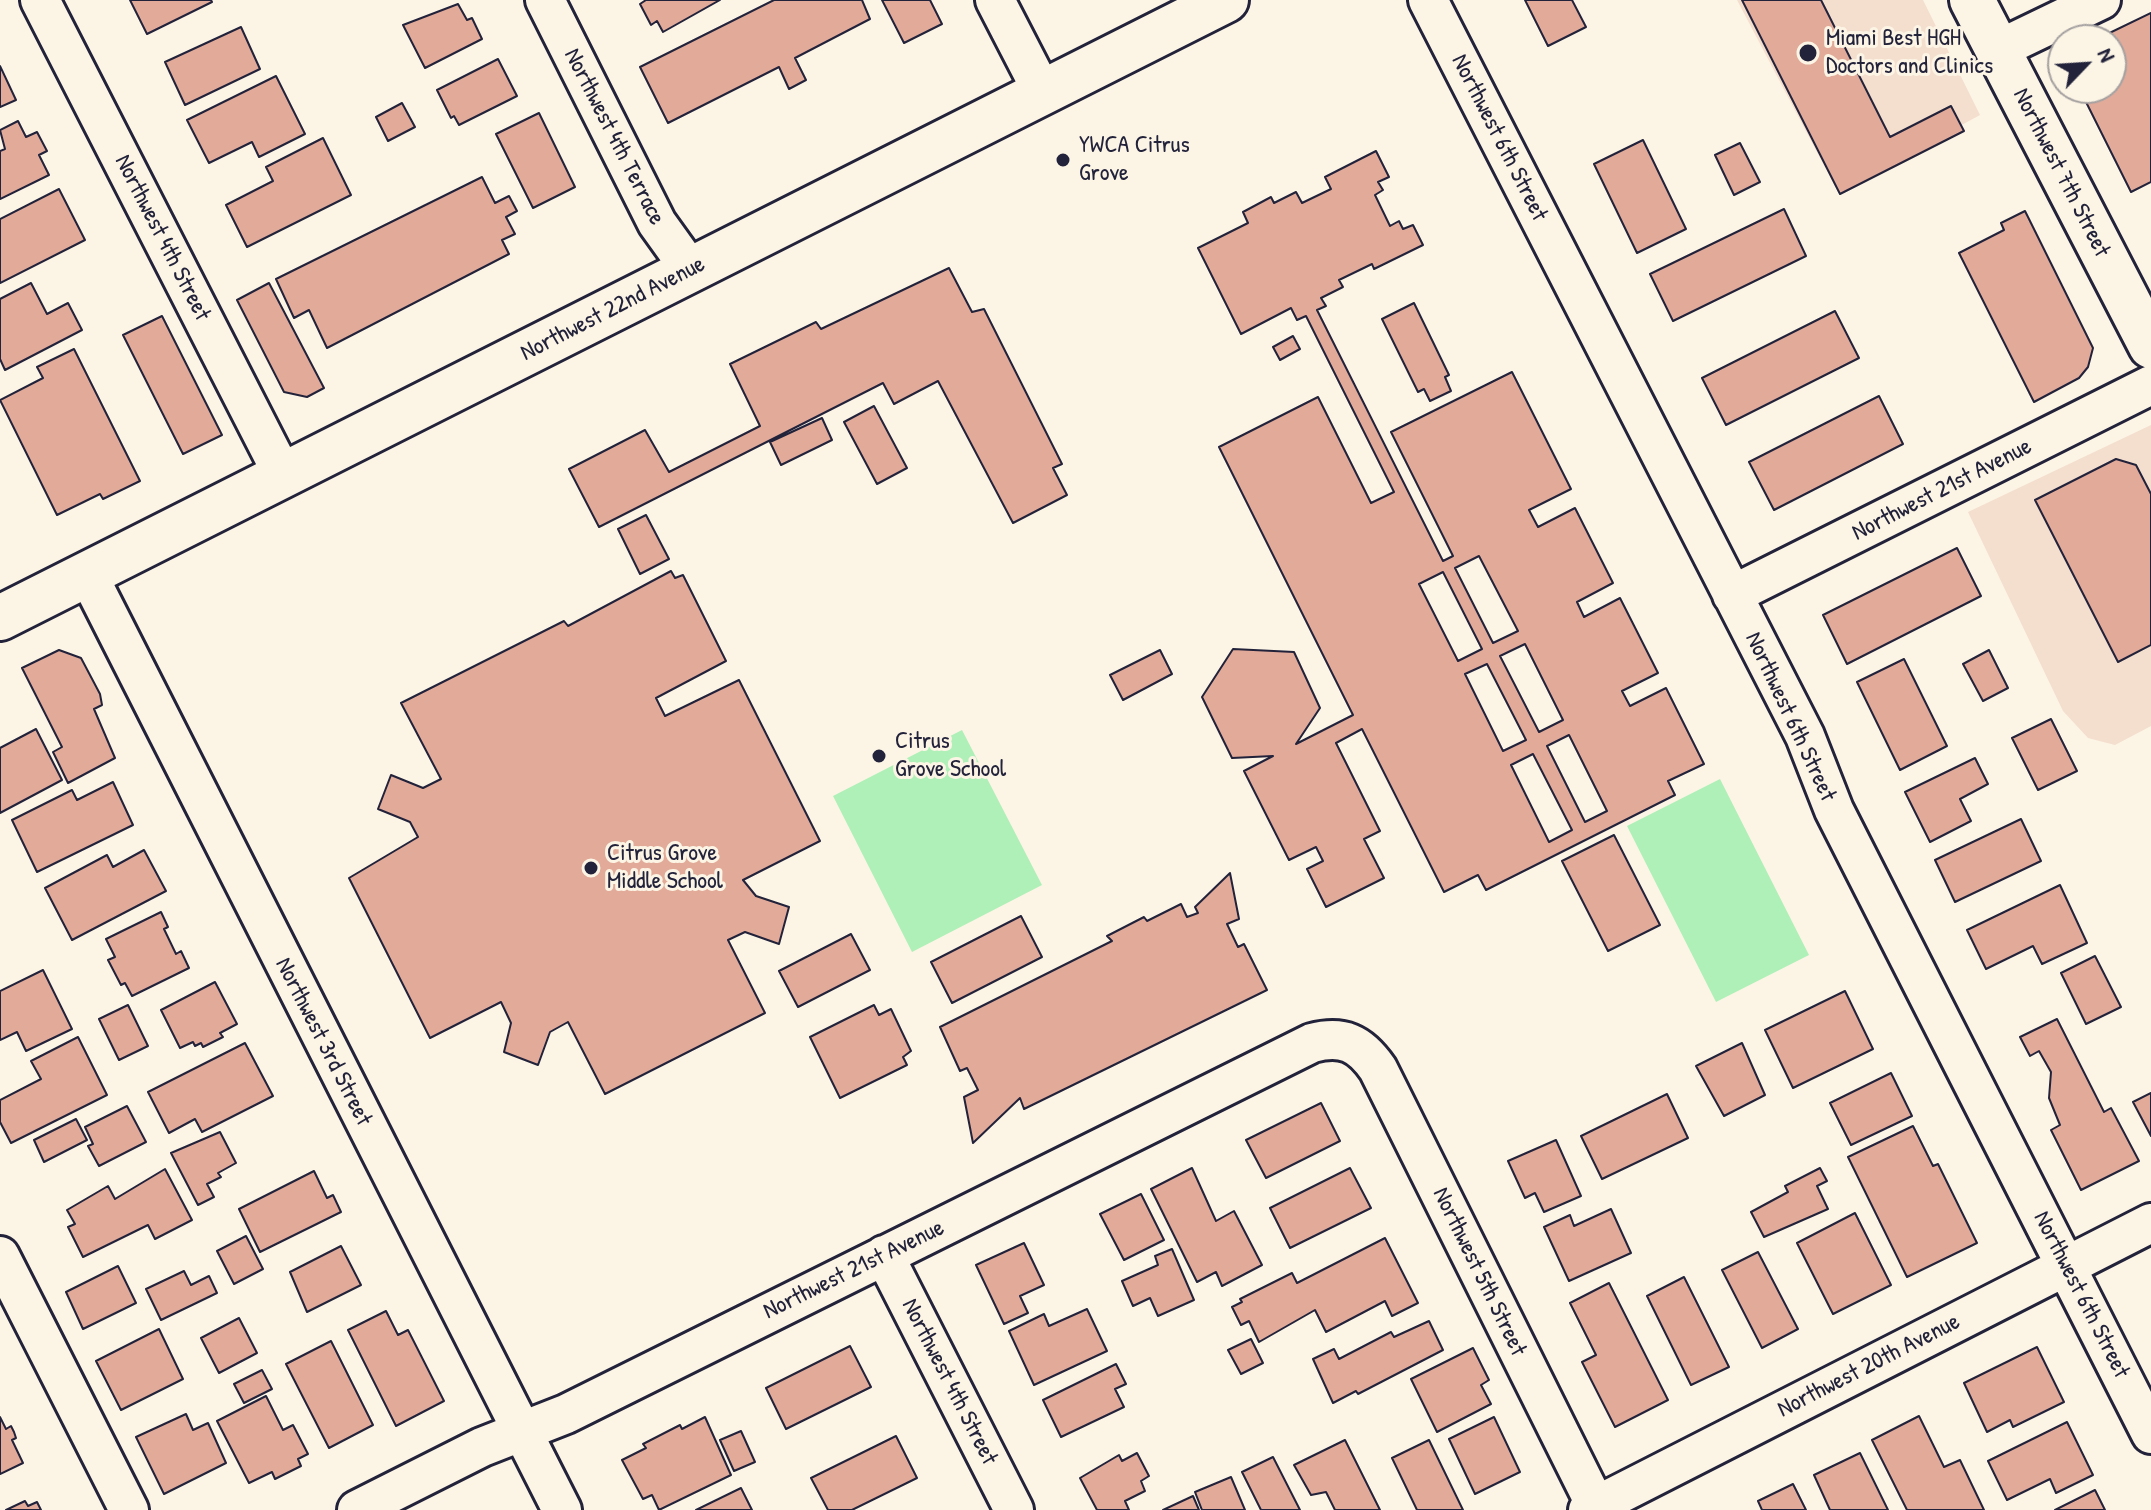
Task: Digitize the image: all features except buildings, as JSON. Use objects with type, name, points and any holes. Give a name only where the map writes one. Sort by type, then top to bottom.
[{"type":"main road","name":"Northwest 22nd Avenue","points":[[0,618],[1226,0]]},
{"type":"main road","name":"Northwest 7th Street","points":[[1972,0],[2151,346]]},
{"type":"street","name":"Northwest 4th Street","points":[[40,0],[283,475]]},
{"type":"street","name":"Northwest 4th Terrace","points":[[545,0],[657,223],[690,269]]},
{"type":"street","points":[[995,0],[1043,93]]},
{"type":"street","name":"Northwest 6th Street","points":[[1428,0],[1805,736],[1834,810],[2151,1434]]},
{"type":"street","points":[[1997,50],[2101,0]]},
{"type":"street","name":"Northwest 21st Avenue","points":[[1732,595],[2151,385]]},
{"type":"street","name":"Northwest 3rd Street","points":[[87,573],[562,1510]]},
{"type":"street","name":"Northwest 21st Avenue","points":[[357,1510],[482,1447],[566,1414],[1312,1043],[1333,1038],[1351,1042]]},
{"type":"street","name":"Northwest 5th Street","points":[[1351,1042],[1366,1052],[1378,1069],[1594,1509]]},
{"type":"street","name":"Northwest 20th Avenue","points":[[1594,1509],[2151,1223]]},
{"type":"street","name":"Northwest 4th Street","points":[[884,1255],[1014,1510]]},
{"type":"street","points":[[0,1256],[129,1510]]},
{"type":"shaded area","points":[[1737,0],[1923,0],[1980,115],[1838,192]]},
{"type":"shaded area","points":[[2151,425],[2151,726],[2115,745],[2088,738],[2063,711],[1968,512]]},
{"type":"green space","points":[[962,730],[1042,885],[912,952],[833,796]]},
{"type":"green space","points":[[1720,779],[1809,955],[1716,1002],[1627,826]]},
{"type":"place","name":"Miami Best HGH Doctors and Clinics","points":[[1808,53]]},
{"type":"place","name":"YWCA Citrus Grove","points":[[1063,160]]},
{"type":"place","name":"Citrus Grove School","points":[[879,756]]},
{"type":"place","name":"Citrus Grove Middle School","points":[[591,868]]}]
